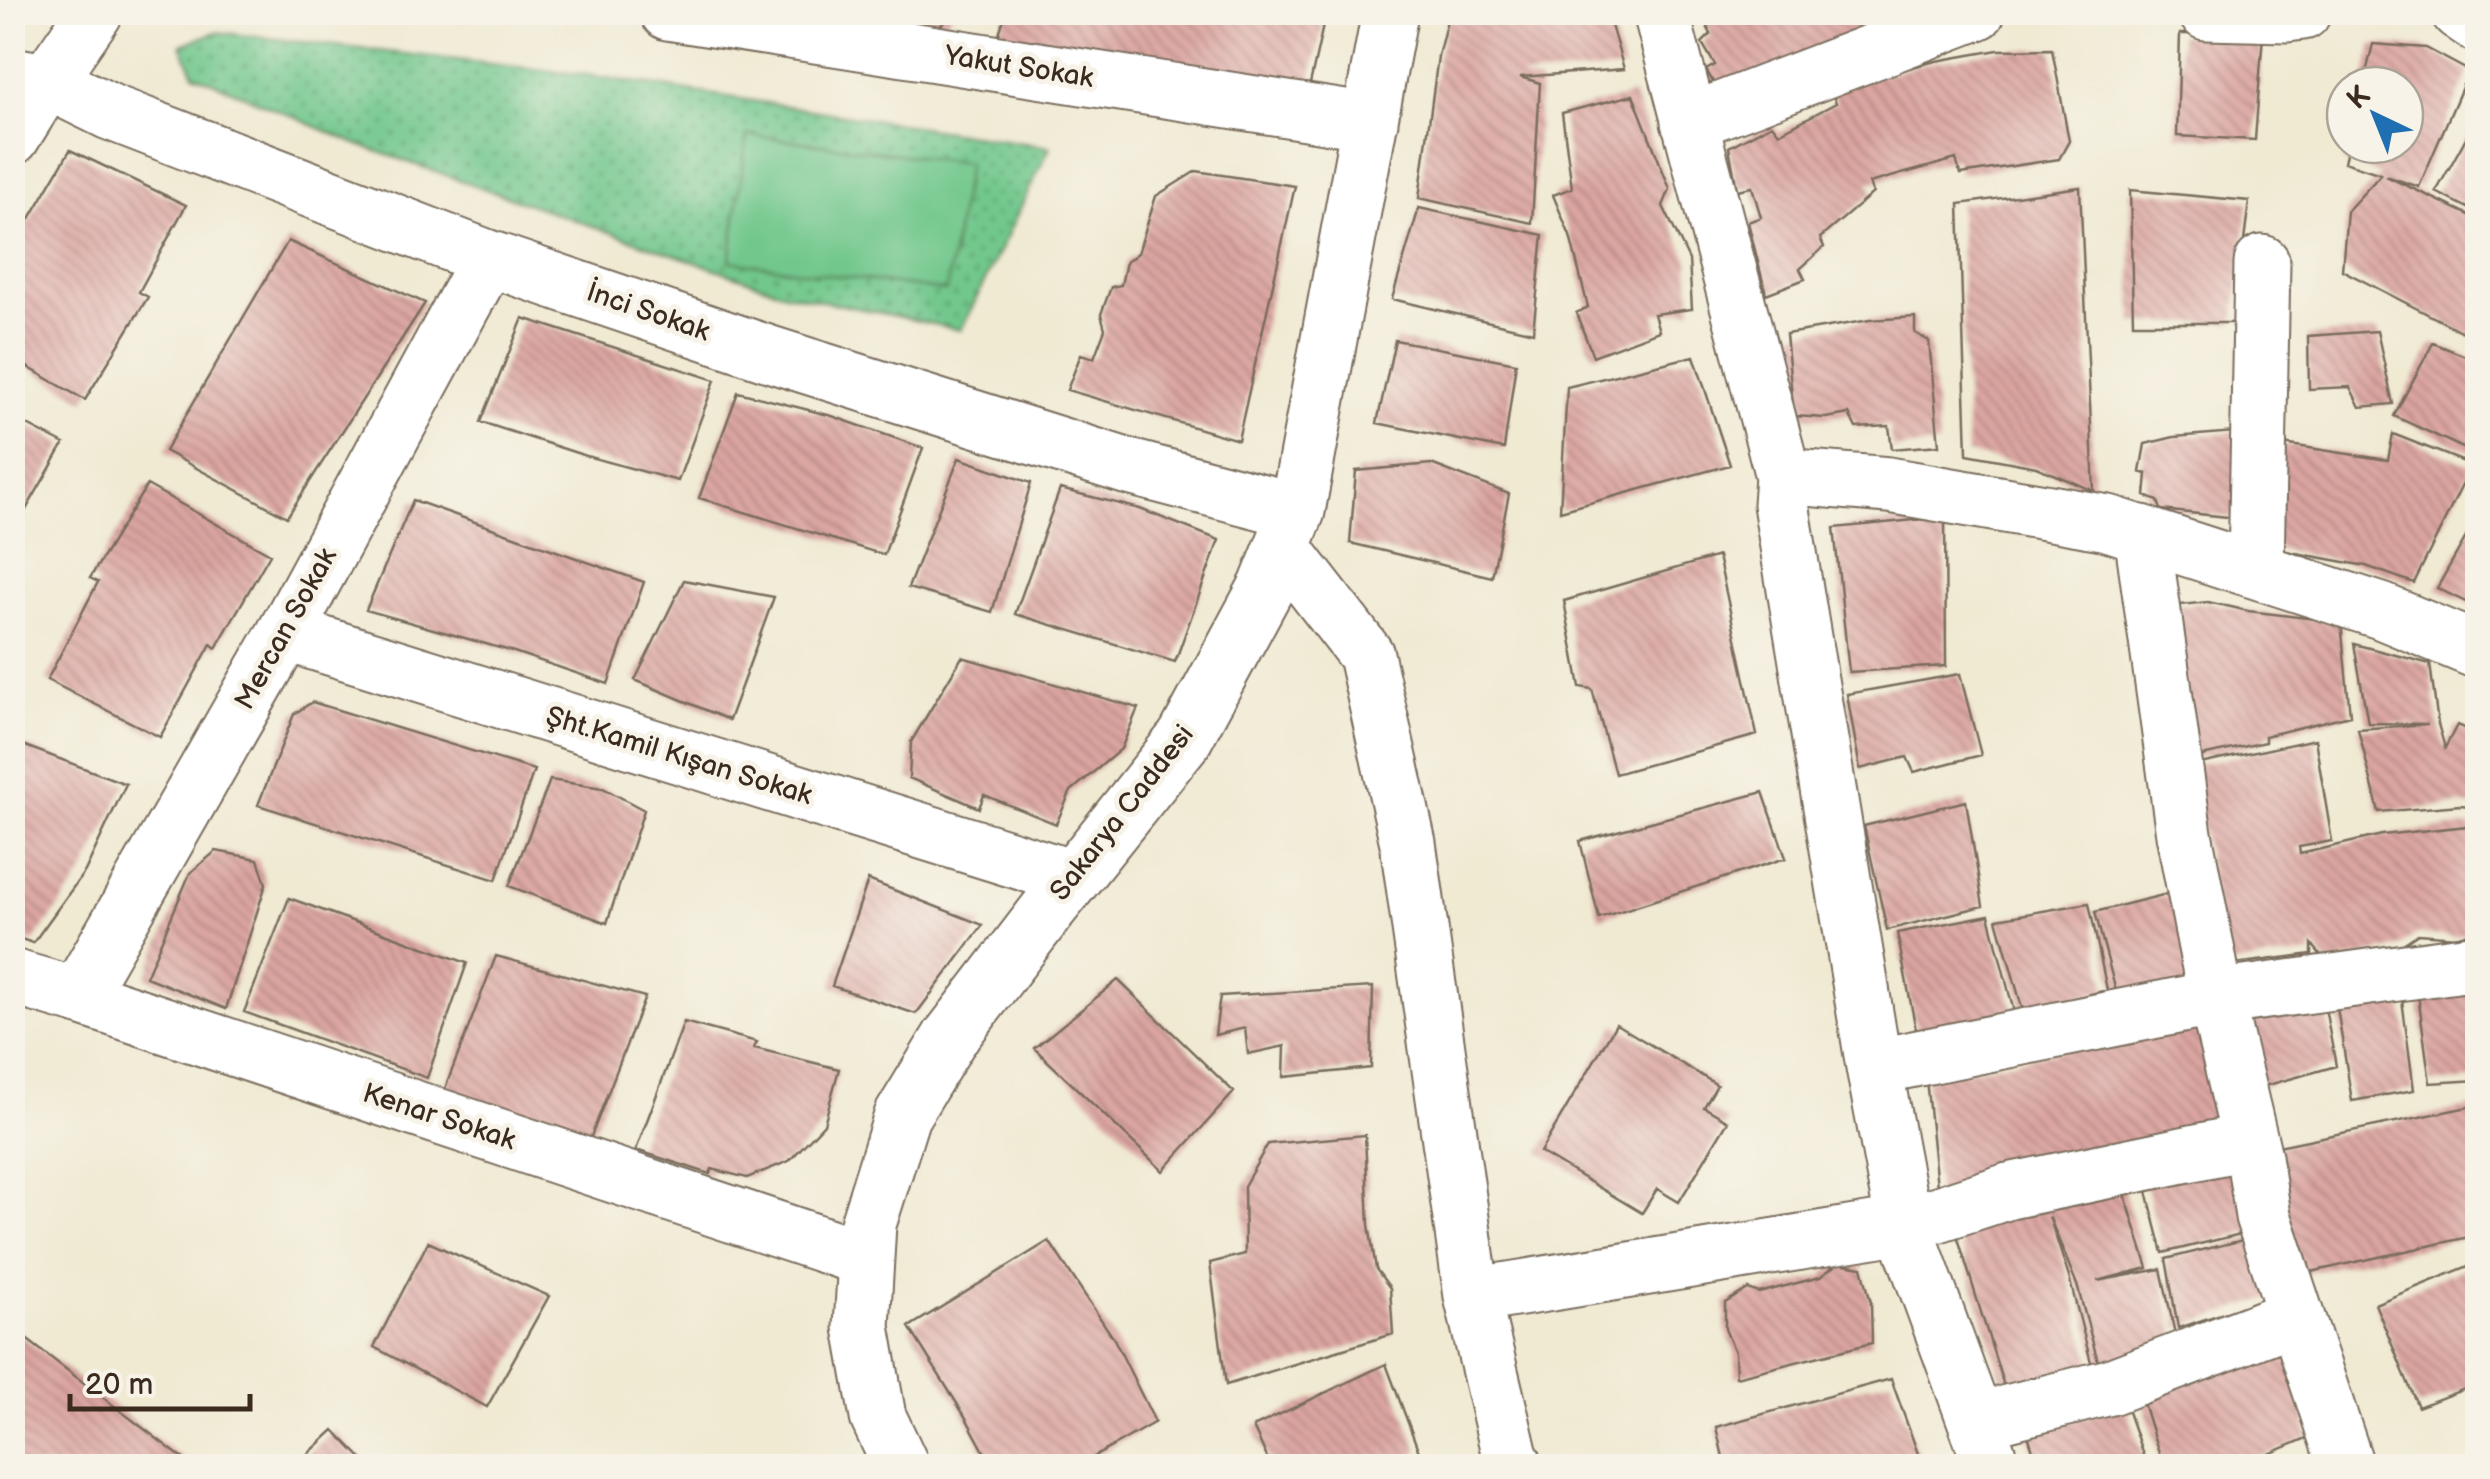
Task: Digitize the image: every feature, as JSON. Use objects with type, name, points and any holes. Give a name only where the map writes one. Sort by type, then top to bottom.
[{"type":"street","points":[[12,138],[30,78],[96,12]]},
{"type":"street","name":"Yakut Sokak","points":[[668,12],[741,18],[1370,122]]},
{"type":"street","name":"Sakarya Caddesi","points":[[901,1466],[878,1417],[862,1327],[868,1224],[902,1116],[949,1039],[1185,738],[1267,586],[1290,530],[1390,12]]},
{"type":"street","points":[[1662,12],[1783,476],[1781,504],[1874,1067],[1904,1225],[1984,1444],[2110,1388],[2296,1316]]},
{"type":"street","points":[[1689,122],[1976,12]]},
{"type":"street","points":[[2206,12],[2303,12]]},
{"type":"street","points":[[2460,12],[2478,25]]},
{"type":"street","name":"İnci Sokak","points":[[30,78],[485,257],[774,355],[1129,467],[1290,530]]},
{"type":"street","name":"Mercan Sokak","points":[[77,996],[285,633],[485,257]]},
{"type":"street","points":[[2256,570],[2262,262]]},
{"type":"street","points":[[1783,476],[1888,485],[2142,532],[2380,612],[2478,651]]},
{"type":"street","points":[[1290,530],[1366,655],[1408,844],[1472,1296],[1514,1466]]},
{"type":"street","points":[[2142,532],[2184,834],[2263,1216],[2346,1466]]},
{"type":"street","name":"Şht.Kamil Kışan Sokak","points":[[285,633],[1073,878]]},
{"type":"street","points":[[1874,1067],[2216,998],[2478,962]]},
{"type":"street","name":"Kenar Sokak","points":[[12,977],[866,1258]]},
{"type":"street","points":[[1472,1296],[1904,1225],[2009,1191],[2250,1141]]},
{"type":"green space","points":[[216,32],[587,75],[1050,147],[961,330],[785,293],[356,144],[194,74],[181,45]]},
{"type":"green space","points":[[747,135],[968,163],[946,291],[730,261]]},
{"type":"building","points":[[858,12],[955,12],[929,36],[894,18],[877,31]]},
{"type":"building","points":[[1006,12],[1326,12],[1310,84],[1196,72],[998,37]]},
{"type":"building","points":[[1449,12],[1607,12],[1624,69],[1520,77],[1540,83],[1532,223],[1419,198],[1438,56]]},
{"type":"building","points":[[1699,12],[1880,12],[1836,49],[1719,92],[1706,70],[1715,65],[1702,43],[1711,34]]},
{"type":"building","points":[[2180,34],[2263,34],[2255,140],[2177,136]]},
{"type":"building","points":[[2373,44],[2426,48],[2469,71],[2419,187],[2386,176],[2478,219],[2478,340],[2342,270],[2347,211],[2381,174],[2353,165],[2425,165],[2425,65],[2368,65]]},
{"type":"building","points":[[2052,49],[2069,141],[2059,159],[1960,174],[1956,159],[1869,183],[1873,193],[1820,238],[1824,247],[1800,269],[1805,279],[1766,294],[1748,222],[1761,217],[1752,187],[1737,190],[1729,147],[1772,124],[1779,133],[1836,103],[1830,88],[1998,50]]},
{"type":"building","points":[[1633,95],[1670,189],[1663,206],[1689,260],[1692,309],[1654,314],[1659,331],[1593,356],[1576,313],[1588,307],[1570,236],[1553,195],[1572,188],[1562,113]]},
{"type":"building","points":[[2478,116],[2478,213],[2436,192]]},
{"type":"building","points":[[70,150],[186,205],[139,292],[148,297],[85,400],[12,358],[12,233],[19,223],[25,227]]},
{"type":"building","points":[[1196,171],[1295,186],[1238,440],[1067,390],[1081,354],[1094,358],[1105,329],[1101,314],[1111,287],[1121,285],[1126,262],[1138,253],[1156,196]]},
{"type":"building","points":[[2080,187],[2094,491],[2036,467],[1967,454],[1959,204]]},
{"type":"building","points":[[2130,190],[2249,201],[2234,323],[2133,323]]},
{"type":"building","points":[[1419,208],[1543,235],[1533,332],[1392,299]]},
{"type":"building","points":[[288,241],[425,303],[287,517],[165,451]]},
{"type":"building","points":[[1915,317],[1915,333],[1929,341],[1939,445],[1892,449],[1889,426],[1856,428],[1849,414],[1826,418],[1794,416],[1786,334]]},
{"type":"building","points":[[523,318],[715,380],[678,481],[481,422]]},
{"type":"building","points":[[2377,331],[2393,404],[2360,407],[2350,387],[2309,389],[2308,336]]},
{"type":"building","points":[[1395,340],[1516,363],[1504,449],[1377,423]]},
{"type":"building","points":[[2433,343],[2478,361],[2478,455],[2394,416]]},
{"type":"building","points":[[1694,356],[1730,465],[1560,511],[1567,387]]},
{"type":"building","points":[[738,392],[832,416],[923,448],[884,555],[699,498]]},
{"type":"building","points":[[12,417],[64,444],[13,532],[20,537],[12,549]]},
{"type":"building","points":[[2234,432],[2247,519],[2161,510],[2158,501],[2145,496],[2147,474],[2140,472],[2145,444],[2174,437]]},
{"type":"building","points":[[2393,434],[2472,465],[2414,583],[2366,566],[2269,548],[2283,444],[2388,460]]},
{"type":"building","points":[[959,458],[1031,483],[992,612],[908,588]]},
{"type":"building","points":[[1431,464],[1509,494],[1492,577],[1350,543],[1356,471]]},
{"type":"building","points":[[147,485],[270,554],[216,648],[211,644],[160,737],[47,680],[98,582],[90,578]]},
{"type":"building","points":[[1060,489],[1140,509],[1219,540],[1175,662],[1015,614]]},
{"type":"building","points":[[413,500],[644,582],[608,684],[514,652],[366,610]]},
{"type":"building","points":[[2478,516],[2478,608],[2437,588]]},
{"type":"building","points":[[1945,517],[1946,666],[1849,672],[1834,528]]},
{"type":"building","points":[[1718,556],[1757,735],[1615,774],[1592,689],[1580,687],[1564,601]]},
{"type":"building","points":[[684,580],[774,597],[729,720],[635,680]]},
{"type":"building","points":[[2208,602],[2341,622],[2350,715],[2265,736],[2265,742],[2193,758],[2171,606]]},
{"type":"building","points":[[2354,644],[2430,664],[2445,748],[2457,725],[2478,734],[2478,807],[2379,812],[2358,729],[2428,724],[2368,723]]},
{"type":"building","points":[[962,657],[1138,708],[1121,749],[1071,791],[1056,824],[984,795],[979,808],[909,778],[911,742]]},
{"type":"building","points":[[1960,674],[1981,755],[1914,772],[1907,757],[1860,769],[1847,694]]},
{"type":"building","points":[[312,702],[534,770],[496,880],[258,805],[294,714]]},
{"type":"building","points":[[2315,739],[2332,841],[2299,847],[2300,854],[2382,835],[2478,825],[2478,930],[2456,937],[2418,934],[2397,948],[2328,964],[2312,944],[2312,954],[2226,965],[2191,766]]},
{"type":"building","points":[[12,741],[126,784],[85,871],[33,943],[12,936]]},
{"type":"building","points":[[550,780],[603,788],[644,810],[607,923],[509,886]]},
{"type":"building","points":[[1763,792],[1786,858],[1599,918],[1580,841]]},
{"type":"building","points":[[1966,801],[1983,906],[1887,930],[1864,826]]},
{"type":"building","points":[[216,851],[258,859],[266,884],[226,1009],[146,977],[190,873]]},
{"type":"building","points":[[868,880],[983,925],[916,1014],[832,986]]},
{"type":"building","points":[[2175,892],[2194,983],[2118,999],[2095,912]]},
{"type":"building","points":[[289,898],[467,963],[427,1078],[244,1012]]},
{"type":"building","points":[[2089,903],[2107,990],[2023,1011],[1997,919]]},
{"type":"building","points":[[1989,915],[2015,1016],[1917,1035],[1897,933]]},
{"type":"building","points":[[496,956],[645,997],[589,1142],[444,1091]]},
{"type":"building","points":[[1118,980],[1234,1092],[1163,1171],[1034,1048]]},
{"type":"building","points":[[2478,984],[2478,1080],[2430,1083],[2417,987]]},
{"type":"building","points":[[1373,987],[1371,1068],[1284,1077],[1285,1046],[1248,1054],[1245,1028],[1215,1035],[1220,996]]},
{"type":"building","points":[[2401,992],[2414,1090],[2352,1101],[2337,1008]]},
{"type":"building","points":[[2325,1008],[2336,1066],[2261,1087],[2245,1023]]},
{"type":"building","points":[[2204,1021],[2229,1138],[1938,1196],[1926,1079]]},
{"type":"building","points":[[684,1022],[757,1042],[754,1048],[839,1069],[824,1124],[789,1161],[747,1178],[712,1169],[710,1174],[636,1150]]},
{"type":"building","points":[[1616,1024],[1717,1085],[1704,1107],[1728,1121],[1679,1202],[1657,1189],[1642,1213],[1540,1152]]},
{"type":"building","points":[[2478,1105],[2478,1235],[2293,1276],[2264,1149]]},
{"type":"building","points":[[1365,1135],[1369,1225],[1376,1269],[1390,1288],[1393,1334],[1226,1385],[1210,1263],[1245,1254],[1244,1186],[1268,1144]]},
{"type":"building","points":[[2238,1156],[2253,1231],[2163,1253],[2144,1180]]},
{"type":"building","points":[[2120,1179],[2148,1268],[2097,1281],[2161,1269],[2178,1348],[2102,1376],[2077,1285],[2049,1216],[2094,1374],[2007,1396],[1954,1225]]},
{"type":"building","points":[[2255,1237],[2270,1298],[2178,1328],[2166,1259]]},
{"type":"building","points":[[1049,1241],[1114,1339],[1155,1422],[1078,1466],[992,1466],[909,1327]]},
{"type":"building","points":[[428,1242],[549,1296],[487,1407],[374,1347]]},
{"type":"building","points":[[2478,1262],[2478,1384],[2418,1407],[2375,1304]]},
{"type":"building","points":[[1838,1263],[1862,1267],[1871,1303],[1872,1343],[1736,1377],[1735,1352],[1725,1329],[1725,1303],[1748,1289],[1759,1293],[1820,1277]]},
{"type":"building","points":[[12,1328],[181,1457],[193,1466],[12,1466]]},
{"type":"building","points":[[2289,1339],[2309,1437],[2241,1466],[2163,1466],[2142,1400]]},
{"type":"building","points":[[1386,1364],[1419,1452],[1387,1466],[1271,1466],[1253,1427]]},
{"type":"building","points":[[1891,1379],[1921,1462],[1909,1466],[1725,1466],[1716,1427]]},
{"type":"building","points":[[2126,1406],[2147,1466],[2038,1466],[2027,1432]]},
{"type":"building","points":[[334,1430],[369,1466],[295,1466]]}]
